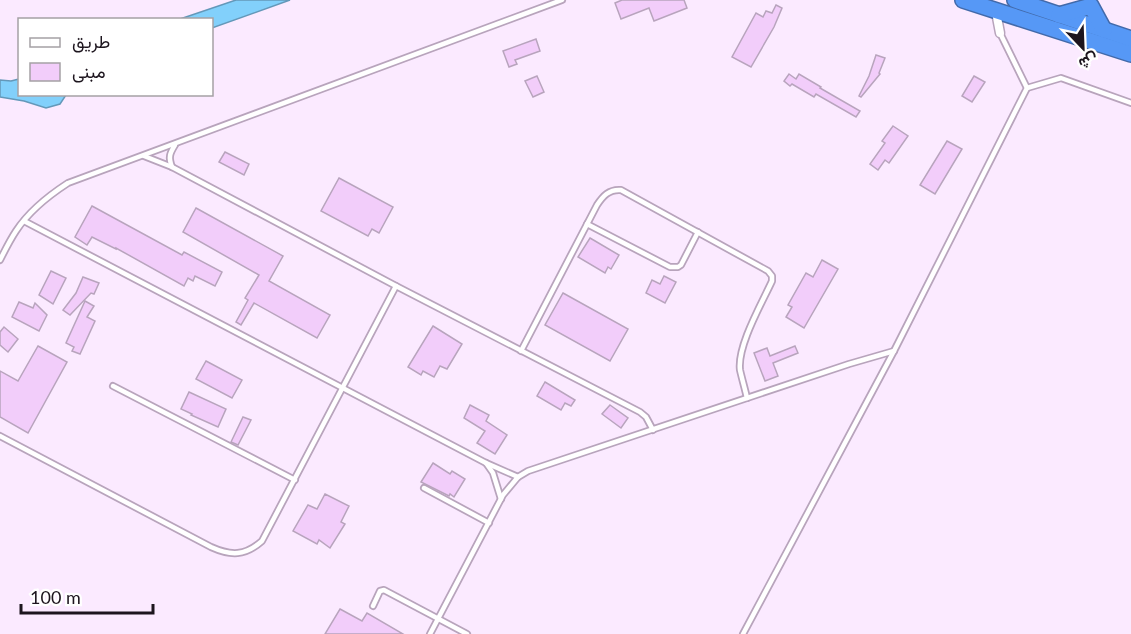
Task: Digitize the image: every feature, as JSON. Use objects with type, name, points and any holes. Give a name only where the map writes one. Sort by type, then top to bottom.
[{"type":"highway","points":[[963,0],[1131,54]]},
{"type":"highway","points":[[1016,0],[1131,39]]},
{"type":"highway","points":[[1059,15],[1092,3],[1104,30]]},
{"type":"street","points":[[996,12],[1000,33]]},
{"type":"lane","points":[[0,260],[14,233],[24,221],[42,202],[68,183],[562,0]]},
{"type":"lane","points":[[1000,33],[1027,88]]},
{"type":"lane","points":[[743,634],[894,351],[1027,88],[1061,78],[1131,103]]},
{"type":"lane","points":[[172,167],[169,160],[175,144]]},
{"type":"lane","points":[[144,156],[172,167],[640,412],[653,429]]},
{"type":"lane","points":[[521,351],[603,196],[621,190],[768,271],[772,276],[772,281],[749,330],[740,361],[747,398]]},
{"type":"lane","points":[[24,221],[486,463],[518,477]]},
{"type":"lane","points":[[587,224],[674,268],[681,265],[698,232]]},
{"type":"lane","points":[[0,436],[222,552],[233,554],[255,548],[262,541],[295,480],[396,286]]},
{"type":"lane","points":[[430,634],[501,499],[518,477],[528,471],[653,429],[894,351]]},
{"type":"lane","points":[[113,386],[295,480]]},
{"type":"lane","points":[[486,463],[493,473],[501,499]]},
{"type":"lane","points":[[424,488],[489,523]]},
{"type":"lane","points":[[373,606],[380,591],[384,590],[467,634]]},
{"type":"water","points":[[236,0],[290,0],[213,28],[213,18],[183,18]]},
{"type":"water","points":[[18,79],[18,96],[65,96],[60,104],[46,108],[0,97],[0,80]]},
{"type":"building","points":[[622,0],[684,0],[687,8],[654,21],[649,8],[621,19],[615,3]]},
{"type":"building","points":[[776,5],[782,8],[751,67],[732,57],[756,13],[763,17],[766,11],[772,13]]},
{"type":"building","points":[[536,39],[540,51],[515,60],[517,64],[509,67],[503,51]]},
{"type":"building","points":[[876,55],[885,58],[880,74],[861,97],[859,96]]},
{"type":"building","points":[[789,74],[796,79],[799,74],[860,111],[856,117],[816,94],[814,97],[792,84],[790,86],[784,81]]},
{"type":"building","points":[[537,76],[544,92],[533,97],[525,81]]},
{"type":"building","points":[[974,76],[985,82],[972,102],[962,96]]},
{"type":"building","points":[[893,126],[908,136],[889,163],[885,160],[878,170],[870,164],[885,143],[882,141]]},
{"type":"building","points":[[947,141],[962,149],[935,194],[920,185]]},
{"type":"building","points":[[225,152],[249,164],[244,175],[219,162]]},
{"type":"building","points":[[339,178],[393,207],[379,233],[372,229],[368,236],[321,211]]},
{"type":"building","points":[[92,206],[182,255],[184,252],[222,272],[215,286],[195,276],[193,281],[188,278],[184,286],[92,237],[87,245],[75,237]]},
{"type":"building","points":[[196,208],[283,256],[269,281],[330,315],[317,338],[254,303],[241,325],[236,322],[248,300],[245,298],[259,275],[183,232]]},
{"type":"building","points":[[590,238],[619,255],[611,269],[608,267],[605,273],[578,257]]},
{"type":"building","points":[[822,260],[838,269],[804,328],[786,317],[792,307],[788,305],[806,273],[813,277]]},
{"type":"building","points":[[51,271],[66,278],[53,304],[39,295]]},
{"type":"building","points":[[664,276],[676,282],[665,303],[646,293],[652,280],[660,284]]},
{"type":"building","points":[[83,277],[99,283],[94,294],[91,293],[70,315],[63,310],[76,293]]},
{"type":"building","points":[[563,293],[628,329],[610,361],[545,325]]},
{"type":"building","points":[[85,301],[94,306],[87,317],[95,321],[80,354],[72,351],[74,347],[66,343]]},
{"type":"building","points":[[19,302],[33,308],[35,303],[47,315],[39,331],[12,317]]},
{"type":"building","points":[[433,326],[462,344],[447,369],[440,366],[434,377],[423,371],[421,375],[408,367]]},
{"type":"building","points":[[4,327],[18,339],[8,352],[0,345],[0,332]]},
{"type":"building","points":[[38,346],[67,362],[28,433],[0,417],[0,371],[18,381]]},
{"type":"building","points":[[795,346],[798,353],[773,363],[778,376],[765,381],[754,353],[767,348],[770,356]]},
{"type":"building","points":[[206,361],[242,380],[232,398],[196,379]]},
{"type":"building","points":[[545,382],[575,400],[571,406],[565,403],[561,410],[537,396]]},
{"type":"building","points":[[189,392],[226,409],[218,427],[181,409]]},
{"type":"building","points":[[470,405],[489,415],[486,421],[507,435],[495,454],[477,443],[485,431],[464,418]]},
{"type":"building","points":[[610,405],[628,418],[621,428],[602,414]]},
{"type":"building","points":[[243,417],[251,420],[238,445],[231,442]]},
{"type":"building","points":[[433,463],[450,474],[452,471],[465,479],[454,497],[421,482]]},
{"type":"building","points":[[325,494],[349,506],[341,522],[345,524],[330,548],[319,540],[317,544],[293,531],[308,505],[317,509]]},
{"type":"building","points":[[340,609],[362,621],[367,613],[403,634],[325,634]]}]
